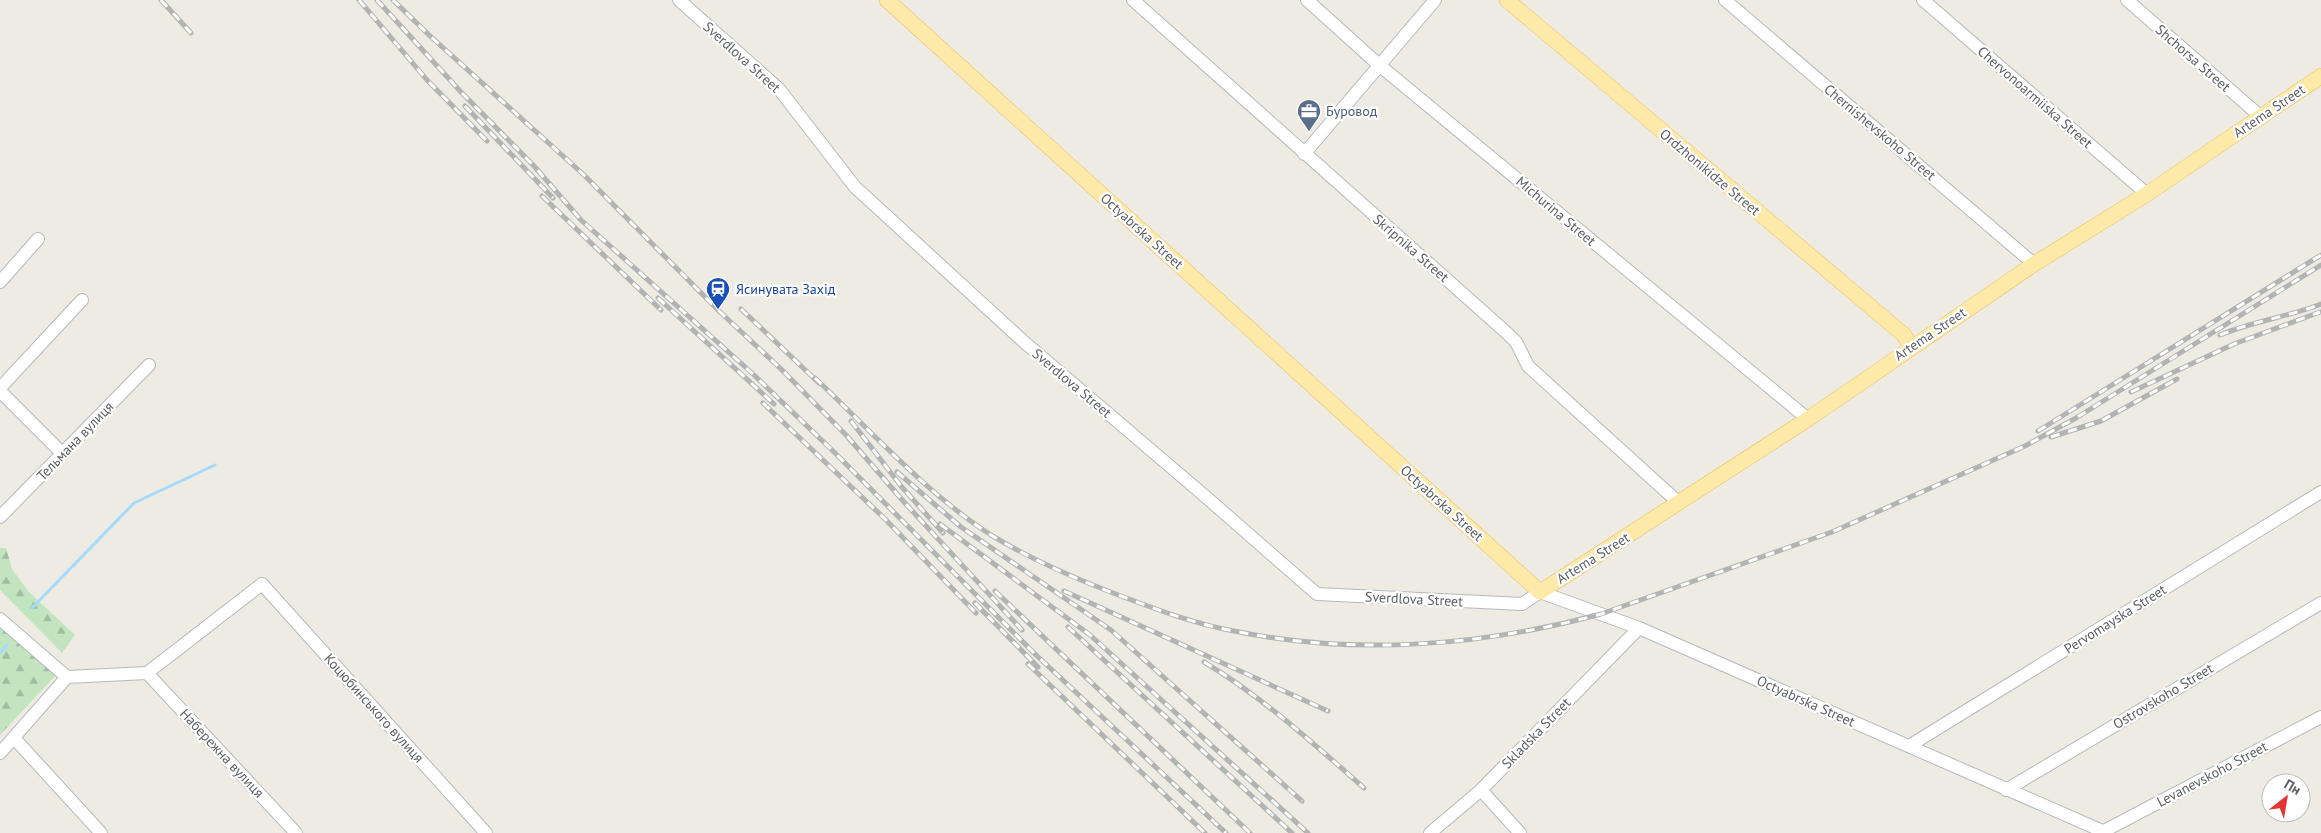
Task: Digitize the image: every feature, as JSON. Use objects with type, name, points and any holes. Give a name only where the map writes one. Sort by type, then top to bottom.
[{"type":"main road","name":"Octyabrska Street","points":[[887,0],[1540,592]]},
{"type":"main road","name":"Ordzhonikidze Street","points":[[1507,0],[1904,335],[1911,346]]},
{"type":"main road","name":"Artema Street","points":[[1540,592],[1808,419],[1911,346],[2034,264],[2147,194],[2321,76]]},
{"type":"street","name":"Sverdlova Street","points":[[679,0],[779,89],[862,194],[1023,341],[1317,594],[1522,604],[1540,592]]},
{"type":"street","name":"Skripnika Street","points":[[1134,0],[1304,154],[1508,334],[1516,342],[1528,366],[1680,503]]},
{"type":"street","name":"Michurina Street","points":[[1307,0],[1379,65],[1808,419]]},
{"type":"street","points":[[1304,154],[1435,0]]},
{"type":"street","name":"Chernishevskoho Street","points":[[1725,0],[2034,264]]},
{"type":"street","name":"Chervonoarmiiska Street","points":[[1924,0],[2147,194]]},
{"type":"street","name":"Shchorsa Street","points":[[2126,0],[2260,116]]},
{"type":"street","points":[[0,282],[38,239]]},
{"type":"street","points":[[63,454],[0,390],[82,300]]},
{"type":"street","name":"Тельмана вулиця","points":[[0,517],[149,365]]},
{"type":"street","name":"Pervomayska Street","points":[[1909,746],[2321,492]]},
{"type":"street","name":"Коцюбинського вулиця","points":[[147,673],[262,584],[486,833]]},
{"type":"street","name":"Octyabrska Street","points":[[1540,592],[1639,628],[2006,790],[2106,832]]},
{"type":"street","name":"Ostrovskoho Street","points":[[2006,790],[2321,603]]},
{"type":"street","points":[[0,619],[66,677],[147,673]]},
{"type":"street","name":"Skladska Street","points":[[1430,833],[1481,790],[1639,628]]},
{"type":"street","name":"Набережна вулиця","points":[[147,673],[296,833]]},
{"type":"street","points":[[0,753],[66,677]]},
{"type":"street","name":"Levanevskoho Street","points":[[2106,832],[2321,717]]},
{"type":"street","points":[[14,738],[101,833]]},
{"type":"street","points":[[1481,790],[1520,833]]},
{"type":"green space","points":[[0,548],[6,548],[12,569],[29,592],[75,635],[62,653],[0,590]]},
{"type":"green space","points":[[0,622],[56,675],[0,735]]},
{"type":"waterway","points":[[32,608],[134,503],[215,465]]},
{"type":"waterway","points":[[0,653],[7,645]]},
{"type":"railway","points":[[161,0],[191,33]]},
{"type":"railway","points":[[359,0],[427,80],[487,141]]},
{"type":"railway","points":[[377,0],[461,92],[534,166],[581,220],[753,374],[833,451],[1034,653],[1226,833]]},
{"type":"railway","points":[[393,0],[584,175],[718,310],[781,369],[846,435],[904,502],[1022,630]]},
{"type":"railway","points":[[465,106],[553,198]]},
{"type":"railway","points":[[542,196],[661,310]]},
{"type":"railway","points":[[2038,431],[2321,255]]},
{"type":"railway","points":[[815,378],[900,461],[967,519],[991,535],[1038,561],[1071,576],[1177,616],[1205,625],[1234,631],[1280,639],[1326,643],[1418,644],[1510,634],[1601,614],[1832,532],[2025,446],[2076,418],[2321,265]]},
{"type":"railway","points":[[658,298],[774,404]]},
{"type":"railway","points":[[2220,335],[2321,304]]},
{"type":"railway","points":[[741,309],[819,383]]},
{"type":"railway","points":[[2131,392],[2234,344],[2320,312]]},
{"type":"railway","points":[[2051,437],[2101,421],[2177,379]]},
{"type":"railway","points":[[763,403],[884,518],[976,613]]},
{"type":"railway","points":[[851,421],[901,486],[943,533]]},
{"type":"railway","points":[[897,472],[961,527],[1111,630],[1302,801]]},
{"type":"railway","points":[[940,524],[1090,635],[1308,833]]},
{"type":"railway","points":[[995,591],[1250,833]]},
{"type":"railway","points":[[1064,591],[1328,711]]},
{"type":"railway","points":[[975,603],[1038,667]]},
{"type":"railway","points":[[1068,627],[1292,833]]},
{"type":"railway","points":[[1204,662],[1266,705],[1364,788]]},
{"type":"railway","points":[[1028,664],[1205,833]]},
{"type":"place","name":"Буровод","points":[[1309,132]]},
{"type":"place","name":"Ясинувата Захід","points":[[718,310]]}]
